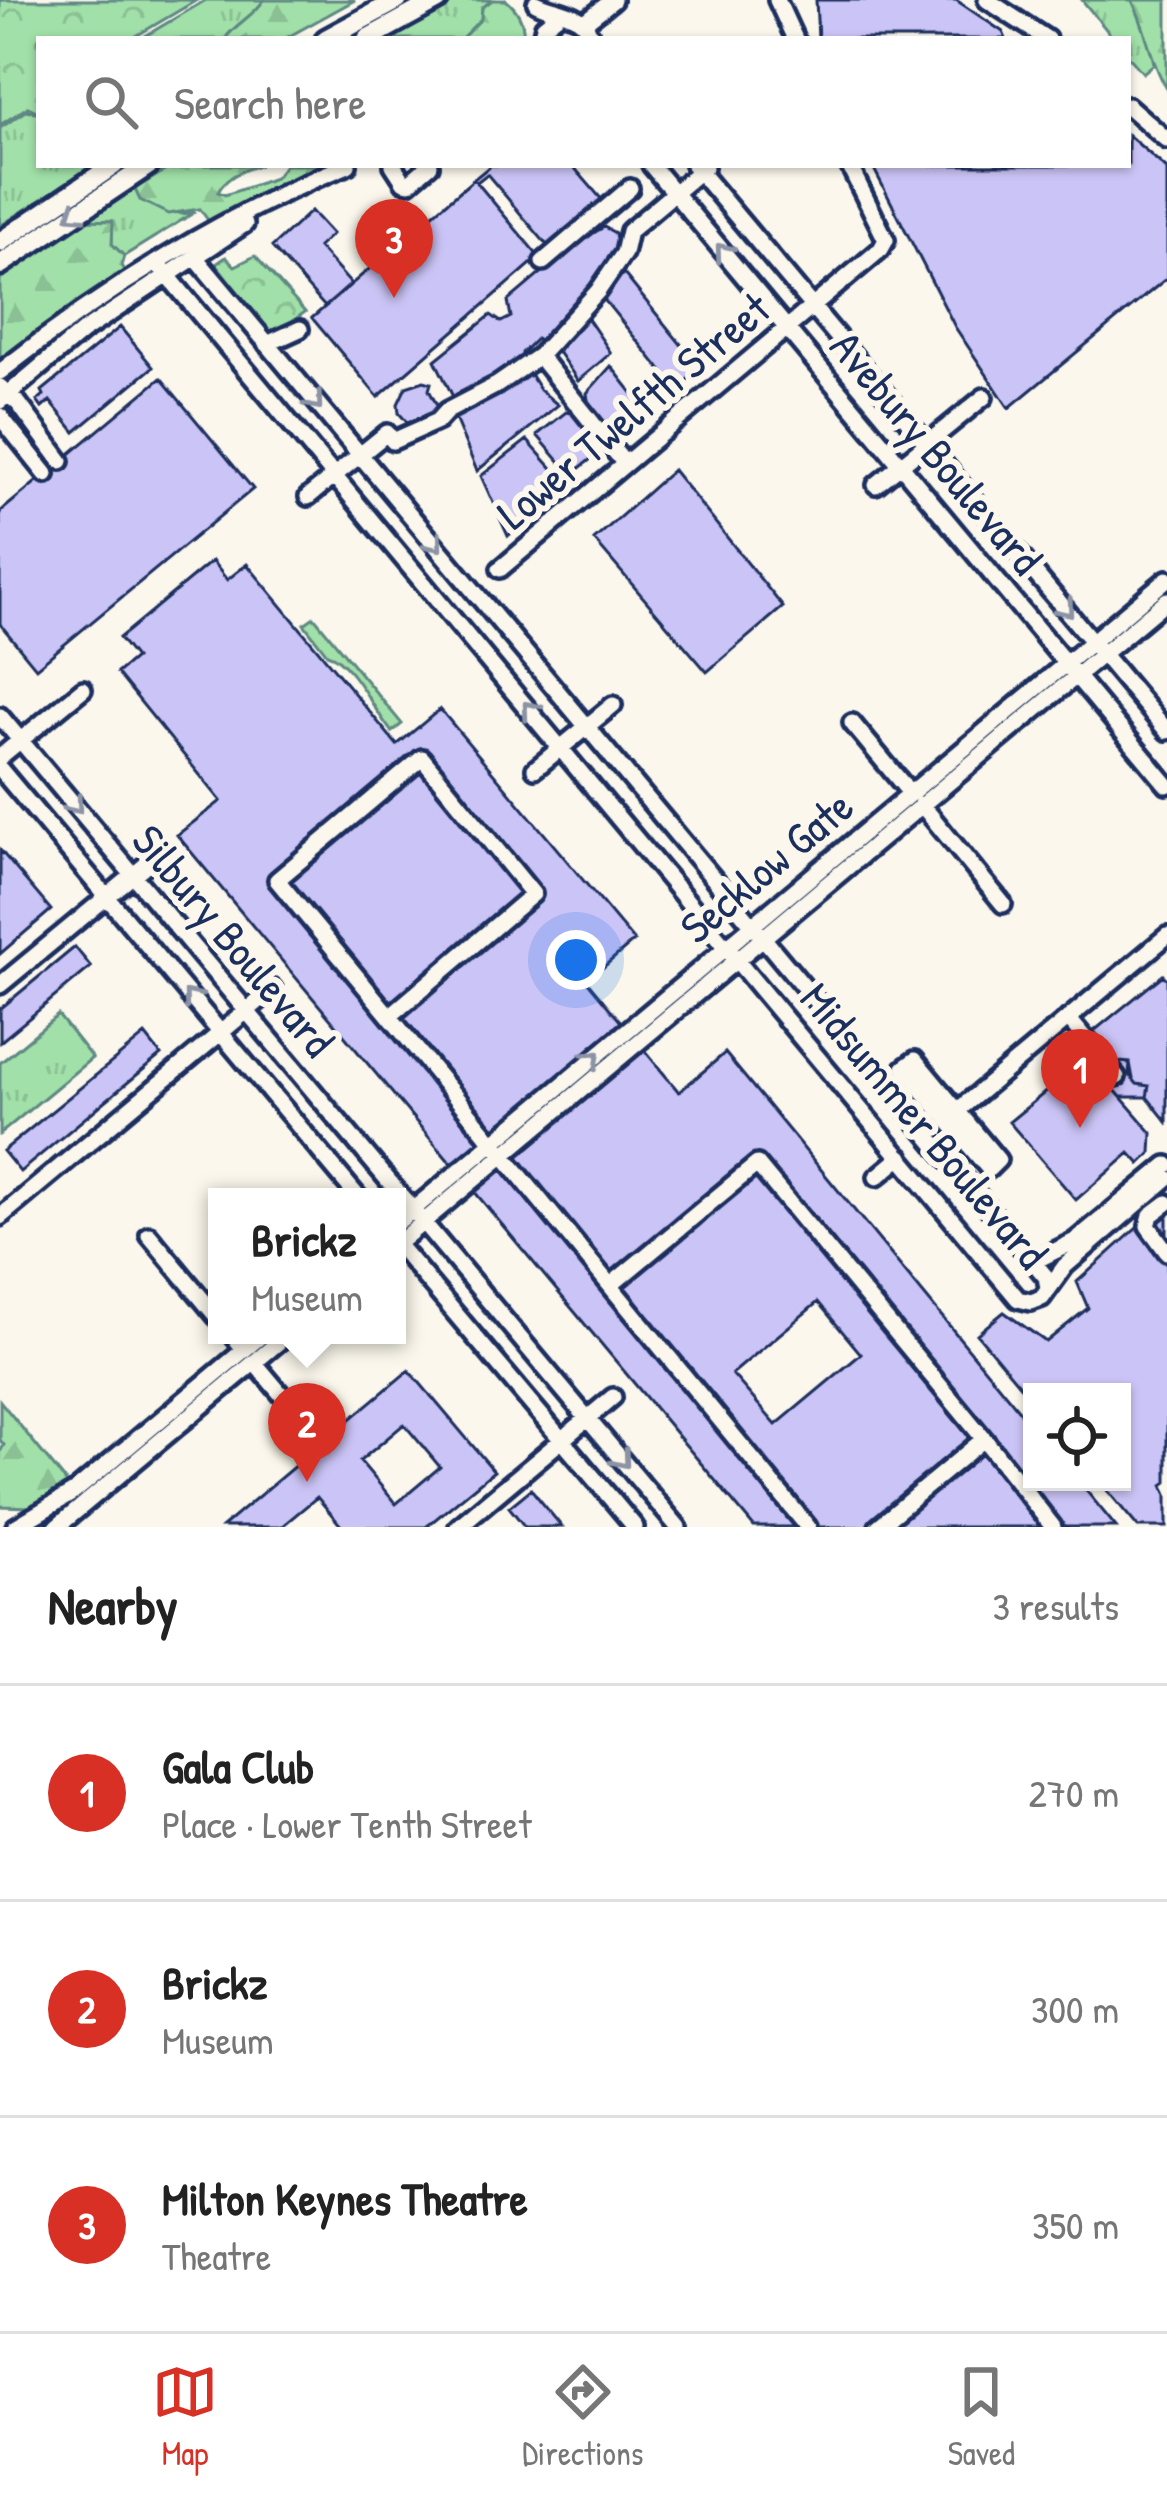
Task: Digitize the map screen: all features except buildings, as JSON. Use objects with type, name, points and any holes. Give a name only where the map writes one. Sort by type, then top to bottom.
[{"type":"main road","points":[[332,36],[398,0]]},
{"type":"main road","points":[[372,36],[438,0]]},
{"type":"main road","points":[[0,242],[110,168]]},
{"type":"main road","points":[[0,265],[145,168]]},
{"type":"street","points":[[535,2],[559,14],[574,15],[588,31],[613,0]]},
{"type":"street","points":[[777,0],[794,36]]},
{"type":"street","points":[[987,0],[1042,36]]},
{"type":"street","points":[[535,2],[542,33]]},
{"type":"street","points":[[542,33],[559,14]]},
{"type":"street","points":[[1131,109],[1167,140]]},
{"type":"street","points":[[46,473],[34,442],[3,394],[149,280],[219,234],[340,168]]},
{"type":"street","points":[[395,168],[410,183],[427,168]]},
{"type":"street","name":"Avebury Boulevard","points":[[654,168],[1167,785]]},
{"type":"street","points":[[308,497],[387,433],[393,441],[437,421],[538,356],[598,292],[624,253],[634,226],[699,168]]},
{"type":"street","name":"Avebury Boulevard","points":[[701,168],[1167,730]]},
{"type":"street","name":"Lower Twelfth Street","points":[[500,569],[870,259],[886,240],[850,168]]},
{"type":"street","points":[[543,262],[630,188]]},
{"type":"street","points":[[0,372],[58,325],[195,257],[219,234]]},
{"type":"street","points":[[195,257],[587,726]]},
{"type":"street","name":"Midsummer Boulevard","points":[[149,280],[192,305],[1018,1299],[1042,1298],[1048,1288],[1046,1277],[587,726]]},
{"type":"street","points":[[267,344],[300,329]]},
{"type":"street","points":[[538,356],[625,464]]},
{"type":"street","points":[[876,485],[984,397]]},
{"type":"street","points":[[0,416],[61,461]]},
{"type":"street","points":[[13,460],[34,442]]},
{"type":"street","points":[[1098,647],[1167,579]]},
{"type":"street","points":[[1098,647],[1167,599]]},
{"type":"street","name":"Secklow Gate","points":[[418,1216],[1098,647]]},
{"type":"street","points":[[0,757],[83,688]]},
{"type":"street","points":[[535,769],[613,704]]},
{"type":"street","name":"Silbury Boulevard","points":[[0,716],[394,1188]]},
{"type":"street","points":[[852,723],[1003,904]]},
{"type":"street","points":[[390,1016],[533,894],[422,758],[277,880],[808,1527]]},
{"type":"street","name":"Silbury Boulevard","points":[[0,770],[350,1188]]},
{"type":"street","points":[[0,985],[160,853]]},
{"type":"street","points":[[957,1111],[1165,942]]},
{"type":"street","points":[[0,1217],[273,989]]},
{"type":"street","points":[[1068,1018],[1117,1077]]},
{"type":"street","points":[[915,1060],[957,1111],[998,1160],[988,1168],[904,1068],[915,1060]]},
{"type":"street","points":[[877,1177],[936,1148]]},
{"type":"street","points":[[611,1285],[757,1164],[1053,1527]]},
{"type":"street","points":[[1033,1262],[1076,1241],[1167,1165]]},
{"type":"street","points":[[1048,1288],[1065,1266],[1167,1178]]},
{"type":"street","name":"Silbury Boulevard","points":[[406,1202],[678,1527]]},
{"type":"street","points":[[1167,1203],[1151,1215],[1148,1226],[1167,1252]]},
{"type":"street","points":[[406,1220],[418,1216]]},
{"type":"street","points":[[406,1232],[418,1216]]},
{"type":"street","points":[[149,1235],[208,1306]]},
{"type":"street","points":[[406,1255],[635,1527]]},
{"type":"street","points":[[239,1344],[301,1418]]},
{"type":"street","points":[[57,1527],[249,1356],[256,1344]]},
{"type":"street","points":[[15,1527],[74,1492],[271,1344]]},
{"type":"street","points":[[458,1527],[613,1397]]},
{"type":"street","points":[[878,1527],[984,1439]]},
{"type":"green space","points":[[0,0],[197,0],[136,36],[36,36],[36,111],[28,107],[0,125]]},
{"type":"green space","points":[[206,0],[264,0],[227,36],[145,36]]},
{"type":"green space","points":[[264,0],[355,0],[289,36],[227,36]]},
{"type":"green space","points":[[457,0],[492,0],[464,36],[390,36]]},
{"type":"green space","points":[[492,0],[506,0],[522,22],[523,36],[464,36],[481,19],[482,8]]},
{"type":"green space","points":[[1082,0],[1132,0],[1149,36],[1154,64],[1143,73],[1131,59],[1131,36],[1112,36]]},
{"type":"green space","points":[[1132,0],[1167,0],[1167,89],[1156,67]]},
{"type":"green space","points":[[28,110],[36,113],[36,168],[89,168],[0,226],[0,128]]},
{"type":"green space","points":[[169,168],[252,168],[221,186],[218,192],[225,195],[275,178],[283,168],[314,168],[212,226],[200,209],[168,214],[140,200],[135,189]]},
{"type":"green space","points":[[135,189],[140,200],[182,214],[195,212],[124,256],[112,244],[112,221],[84,220]]},
{"type":"green space","points":[[84,220],[113,221],[112,244],[124,256],[121,266],[130,278],[46,325],[0,362],[0,279]]},
{"type":"green space","points":[[255,256],[305,312],[275,334],[216,264],[226,257],[235,266]]},
{"type":"green space","points":[[314,617],[402,724],[392,732],[345,666],[327,654],[304,624]]},
{"type":"green space","points":[[58,1015],[92,1058],[0,1134],[0,1063]]},
{"type":"green space","points":[[0,1401],[67,1483],[31,1507],[0,1506],[4,1445]]},
{"type":"place","name":"Milton Keynes Theatre","points":[[394,298]]},
{"type":"place","name":"Gala Club","points":[[1080,1128]]},
{"type":"place","name":"Brickz","points":[[307,1482]]}]
